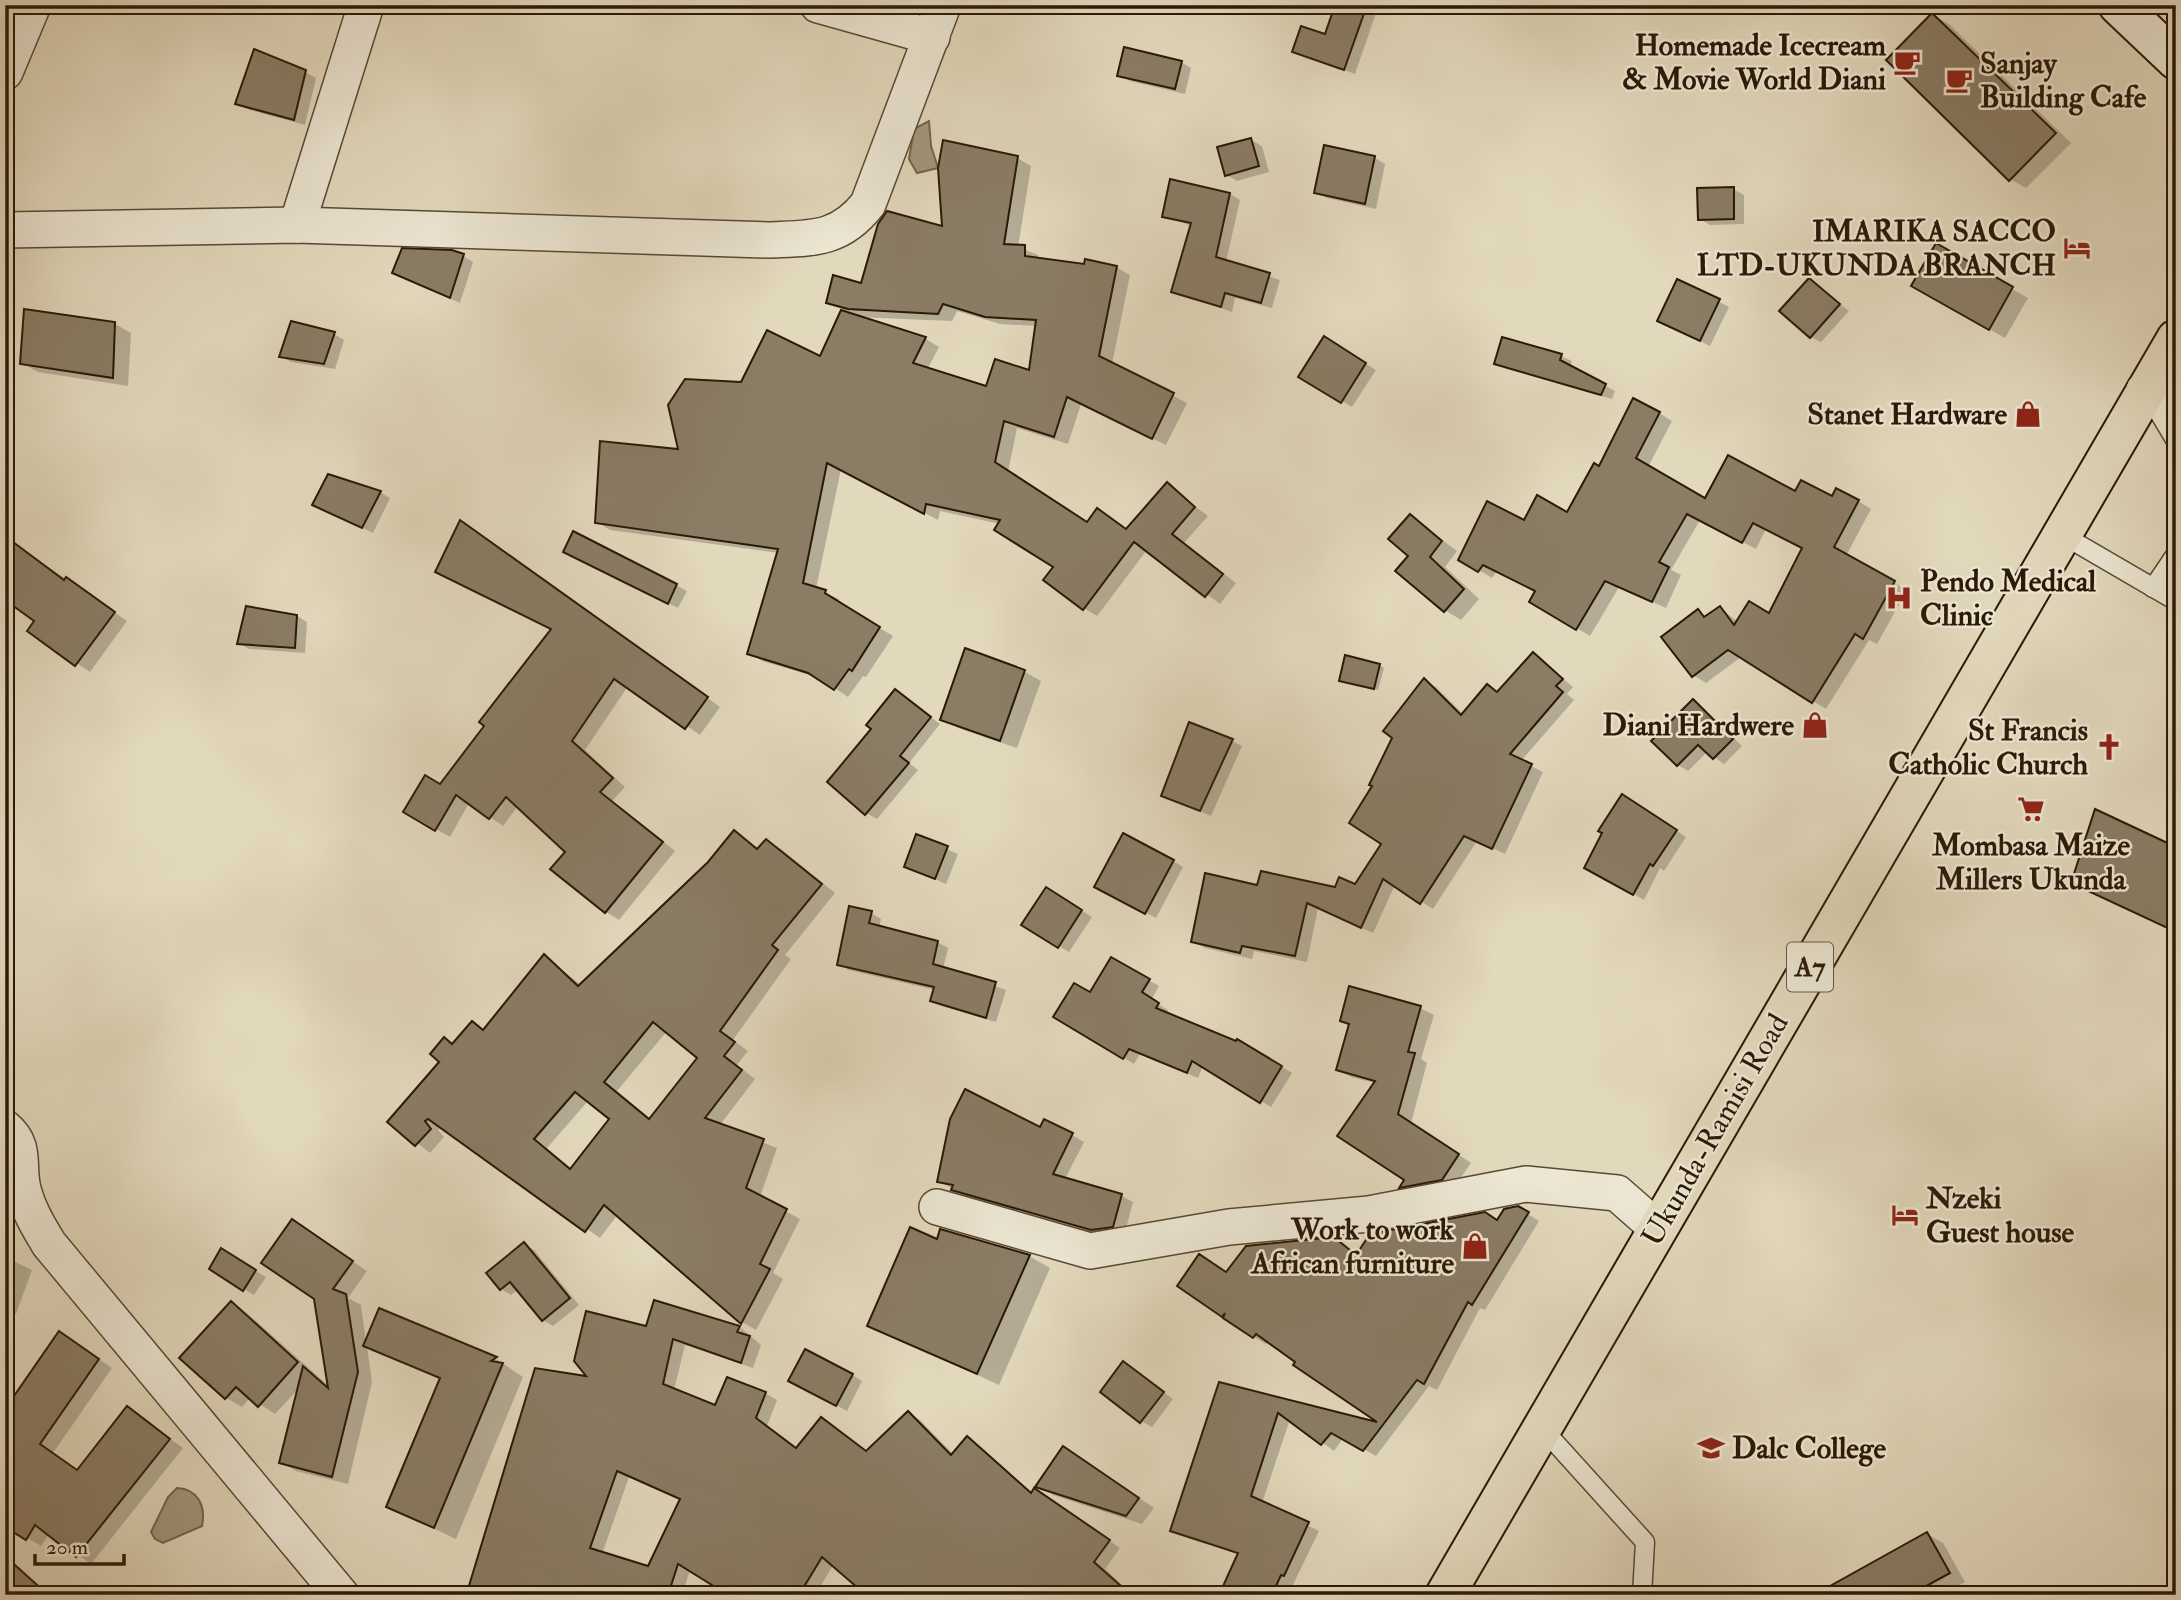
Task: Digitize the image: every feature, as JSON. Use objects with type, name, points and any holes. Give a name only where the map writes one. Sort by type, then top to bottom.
[{"type":"highway","name":"Ukunda-Ramisi Road","points":[[1445,1595],[2061,534],[2160,398],[2176,339]]},
{"type":"main road","points":[[2118,5],[2172,56]]},
{"type":"street","points":[[5,72],[33,5]]},
{"type":"street","points":[[297,225],[366,5]]},
{"type":"street","points":[[5,230],[297,225],[768,240],[822,237],[852,224],[868,204],[938,21],[818,5]]},
{"type":"street","points":[[5,1128],[22,1153],[22,1187],[34,1220],[49,1244],[341,1595]]},
{"type":"street","points":[[937,1207],[1090,1251],[1229,1227],[1369,1214],[1526,1184],[1617,1193],[1658,1228]]},
{"type":"lane","points":[[2160,398],[2176,441]]},
{"type":"lane","points":[[2061,534],[2176,601]]},
{"type":"lane","points":[[2153,588],[2175,557]]},
{"type":"lane","points":[[1542,1428],[1646,1542],[1642,1595]]},
{"type":"shaded area","points":[[859,5],[928,5],[922,22]]},
{"type":"shaded area","points":[[929,121],[931,146],[938,168],[917,173],[909,159],[914,129]]},
{"type":"shaded area","points":[[177,1488],[190,1492],[199,1500],[203,1512],[202,1526],[163,1543],[155,1539],[151,1532],[168,1497]]},
{"type":"building","points":[[1335,5],[1367,5],[1344,70],[1292,52],[1301,26],[1325,34]]},
{"type":"building","points":[[1932,13],[2056,133],[2009,181],[1886,60]]},
{"type":"building","points":[[1124,47],[1182,61],[1175,89],[1117,76]]},
{"type":"building","points":[[254,49],[306,70],[294,120],[235,104]]},
{"type":"building","points":[[1251,138],[1259,166],[1225,176],[1217,147]]},
{"type":"building","points":[[943,140],[1018,156],[1004,244],[1025,245],[1025,256],[1084,264],[1085,259],[1117,266],[1099,356],[1174,393],[1152,439],[1067,397],[1054,437],[1004,421],[995,462],[1087,522],[1097,508],[1126,529],[1167,482],[1195,507],[1172,534],[1223,574],[1205,597],[1134,542],[1083,610],[1043,580],[1053,567],[994,530],[1000,520],[926,504],[924,514],[827,463],[803,583],[826,590],[825,593],[880,627],[852,671],[849,669],[834,690],[808,673],[747,654],[778,549],[595,523],[600,441],[678,449],[668,405],[685,379],[741,382],[767,330],[820,356],[841,310],[926,337],[913,363],[986,386],[995,359],[1029,370],[1036,320],[985,317],[943,304],[938,314],[848,309],[826,303],[833,275],[861,283],[878,224],[887,211],[942,226],[938,168]]},
{"type":"building","points":[[1324,145],[1375,156],[1365,204],[1314,193]]},
{"type":"building","points":[[1170,179],[1230,193],[1216,257],[1270,273],[1261,303],[1225,293],[1221,307],[1171,292],[1191,223],[1162,217]]},
{"type":"building","points":[[1734,187],[1734,219],[1698,220],[1697,188]]},
{"type":"building","points":[[1936,243],[2013,287],[1989,330],[1911,286]]},
{"type":"building","points":[[402,248],[452,250],[464,254],[450,298],[392,273]]},
{"type":"building","points":[[1809,278],[1840,304],[1810,338],[1779,311]]},
{"type":"building","points":[[1677,279],[1720,299],[1700,341],[1657,321]]},
{"type":"building","points":[[24,309],[115,322],[113,378],[20,364]]},
{"type":"building","points":[[291,321],[335,332],[324,364],[279,357]]},
{"type":"building","points":[[1324,336],[1366,363],[1341,403],[1298,377]]},
{"type":"building","points":[[1502,337],[1562,354],[1560,360],[1606,384],[1601,395],[1494,364]]},
{"type":"building","points":[[1633,398],[1660,412],[1636,458],[1705,498],[1728,455],[1795,491],[1801,480],[1832,496],[1836,488],[1859,500],[1834,547],[1895,581],[1863,639],[1855,634],[1812,703],[1728,650],[1692,677],[1661,637],[1698,609],[1704,617],[1720,606],[1734,625],[1749,601],[1769,613],[1802,548],[1753,523],[1742,543],[1687,514],[1659,562],[1669,567],[1652,602],[1605,581],[1576,630],[1529,602],[1535,591],[1483,565],[1478,572],[1458,560],[1487,501],[1524,520],[1537,495],[1567,512],[1594,463],[1599,466]]},
{"type":"building","points":[[328,474],[381,491],[362,528],[312,505]]},
{"type":"building","points":[[1410,514],[1442,541],[1430,557],[1464,589],[1444,612],[1395,571],[1408,556],[1388,539]]},
{"type":"building","points":[[460,520],[708,697],[685,729],[614,679],[572,741],[613,778],[600,792],[663,842],[605,913],[550,869],[565,852],[506,797],[489,819],[456,795],[435,831],[403,812],[425,775],[440,784],[484,726],[479,722],[551,629],[435,572]]},
{"type":"building","points":[[573,531],[677,584],[668,604],[563,552]]},
{"type":"building","points":[[5,536],[64,580],[66,577],[115,612],[75,666],[27,631],[34,621],[5,600]]},
{"type":"building","points":[[246,606],[297,615],[295,648],[237,644]]},
{"type":"building","points":[[965,648],[1025,670],[1000,741],[940,720]]},
{"type":"building","points":[[1533,652],[1563,679],[1556,686],[1563,692],[1510,754],[1532,764],[1492,849],[1464,836],[1420,904],[1383,879],[1361,928],[1307,903],[1295,956],[1242,946],[1240,953],[1191,942],[1205,873],[1257,885],[1261,871],[1335,887],[1339,877],[1355,884],[1381,844],[1349,823],[1372,786],[1369,785],[1392,738],[1383,731],[1424,678],[1461,715],[1487,684],[1497,692]]},
{"type":"building","points":[[1345,655],[1380,664],[1374,689],[1339,681]]},
{"type":"building","points":[[895,689],[931,717],[900,756],[909,763],[865,815],[827,782],[871,729],[866,725]]},
{"type":"building","points":[[1693,699],[1733,739],[1713,759],[1698,745],[1677,766],[1651,741]]},
{"type":"building","points":[[1189,722],[1233,739],[1200,811],[1161,796]]},
{"type":"building","points":[[1622,794],[1677,830],[1653,866],[1650,864],[1633,895],[1584,868],[1602,833],[1598,831]]},
{"type":"building","points":[[2095,809],[2176,847],[2176,932],[2071,883]]},
{"type":"building","points":[[734,830],[757,849],[766,839],[822,884],[772,945],[778,950],[720,1031],[735,1042],[724,1056],[742,1070],[705,1118],[764,1139],[746,1188],[787,1209],[760,1264],[770,1269],[741,1324],[604,1205],[585,1232],[428,1119],[425,1121],[431,1129],[415,1146],[387,1122],[439,1062],[430,1054],[444,1037],[452,1044],[472,1021],[483,1030],[544,954],[578,986],[708,862]],"holes":[[[653,1022],[697,1058],[649,1119],[604,1082]],[[575,1092],[609,1119],[570,1169],[534,1139]]]},
{"type":"building","points":[[1123,833],[1174,860],[1145,914],[1094,887]]},
{"type":"building","points":[[916,834],[948,846],[935,879],[904,867]]},
{"type":"building","points":[[1046,887],[1082,910],[1058,948],[1021,925]]},
{"type":"building","points":[[849,906],[872,911],[869,923],[938,941],[933,964],[996,982],[986,1018],[930,1001],[934,987],[837,965]]},
{"type":"building","points":[[1111,957],[1150,979],[1142,992],[1159,1003],[1156,1008],[1236,1041],[1237,1039],[1282,1066],[1260,1103],[1192,1061],[1187,1073],[1129,1049],[1123,1059],[1053,1017],[1074,983],[1090,992]]},
{"type":"building","points":[[1349,986],[1421,1006],[1408,1052],[1415,1053],[1398,1114],[1459,1154],[1442,1180],[1399,1188],[1404,1180],[1337,1136],[1375,1081],[1336,1070],[1349,1024],[1340,1021]]},
{"type":"building","points":[[965,1089],[1040,1127],[1044,1119],[1073,1133],[1053,1174],[1122,1194],[1113,1227],[1091,1230],[951,1190],[953,1185],[937,1182],[950,1119]]},
{"type":"building","points":[[1518,1206],[1529,1212],[1472,1305],[1468,1302],[1424,1384],[1417,1380],[1363,1451],[1331,1433],[1321,1445],[1278,1413],[1251,1496],[1309,1522],[1284,1576],[1281,1575],[1272,1595],[1219,1595],[1238,1553],[1170,1531],[1219,1382],[1377,1422],[1293,1365],[1295,1362],[1256,1334],[1253,1338],[1223,1318],[1225,1313],[1222,1317],[1177,1286],[1199,1254],[1226,1272],[1246,1246],[1334,1237],[1356,1255],[1370,1234],[1485,1212],[1497,1220],[1504,1209]]},
{"type":"building","points":[[292,1219],[353,1261],[333,1289],[346,1294],[358,1372],[332,1477],[279,1463],[303,1366],[328,1388],[314,1299],[261,1263]]},
{"type":"building","points":[[910,1227],[937,1239],[940,1229],[1030,1255],[977,1374],[867,1326]]},
{"type":"building","points":[[524,1242],[570,1298],[542,1321],[510,1282],[500,1290],[486,1273]]},
{"type":"building","points":[[221,1248],[256,1270],[243,1291],[209,1269]]},
{"type":"building","points":[[654,1300],[740,1326],[737,1332],[750,1336],[741,1363],[673,1339],[663,1384],[715,1405],[727,1377],[766,1392],[756,1418],[796,1448],[821,1417],[866,1451],[908,1411],[951,1455],[967,1436],[1031,1493],[1034,1488],[1110,1540],[1094,1562],[1131,1595],[866,1595],[822,1557],[799,1595],[728,1595],[678,1564],[668,1595],[487,1595],[468,1589],[535,1368],[586,1376],[574,1361],[586,1311],[646,1326]],"holes":[[[617,1471],[680,1499],[648,1566],[590,1548]]]},
{"type":"building","points":[[231,1301],[298,1362],[258,1407],[236,1387],[225,1399],[179,1358]]},
{"type":"building","points":[[379,1308],[497,1357],[491,1361],[503,1363],[434,1528],[386,1507],[440,1378],[363,1346]]},
{"type":"building","points":[[59,1331],[99,1359],[40,1444],[77,1470],[127,1406],[170,1439],[76,1557],[35,1525],[26,1540],[5,1527],[5,1409]]},
{"type":"building","points":[[805,1349],[853,1374],[836,1406],[788,1381]]},
{"type":"building","points":[[1123,1361],[1164,1392],[1140,1423],[1100,1392]]},
{"type":"building","points":[[1063,1446],[1139,1498],[1126,1516],[1035,1487]]},
{"type":"building","points":[[1927,1532],[1950,1573],[1910,1595],[1814,1595]]},
{"type":"building","points":[[5,1556],[48,1595],[5,1595]]},
{"type":"place","name":"Homemade Icecream & Movie World Diani","points":[[1907,62]]},
{"type":"place","name":"Sanjay Building Cafe","points":[[1959,80]]},
{"type":"place","name":"IMARIKA SACCO LTD-UKUNDA BRANCH","points":[[2077,248]]},
{"type":"place","name":"Stanet Hardware","points":[[2028,414]]},
{"type":"place","name":"Pendo Medical Clinic","points":[[1899,598]]},
{"type":"place","name":"Diani Hardwere","points":[[1815,725]]},
{"type":"place","name":"St Francis Catholic Church","points":[[2109,747]]},
{"type":"place","name":"Mombasa Maize Millers Ukunda","points":[[2031,809]]},
{"type":"place","name":"Nzeki Guest house","points":[[1905,1215]]},
{"type":"place","name":"Work to work African furniture","points":[[1475,1246]]},
{"type":"place","name":"Dalc College","points":[[1711,1448]]}]
